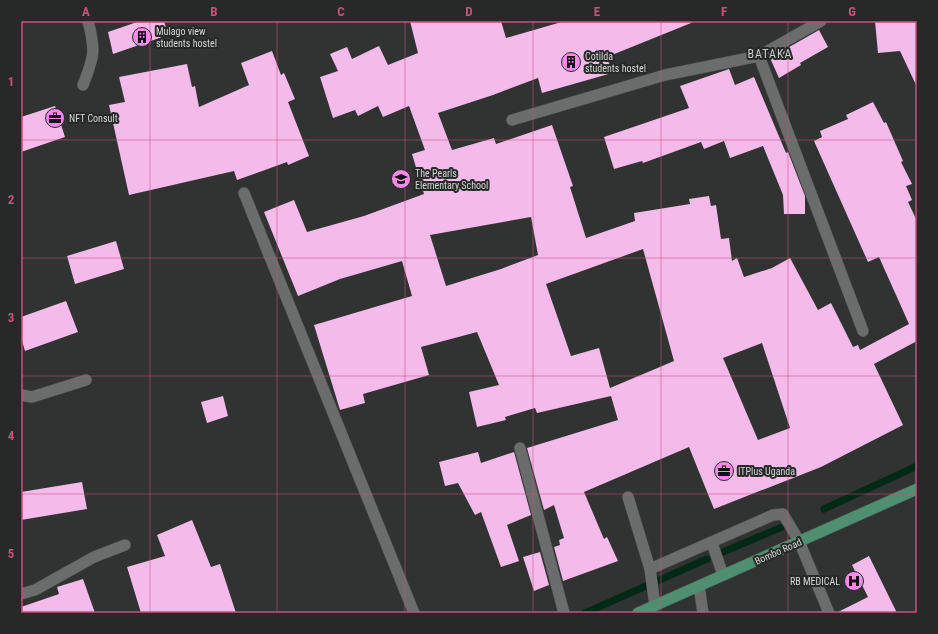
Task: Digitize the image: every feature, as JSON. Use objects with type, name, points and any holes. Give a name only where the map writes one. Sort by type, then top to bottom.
[{"type":"main road","name":"Bombo Road","points":[[638,613],[917,489]]},
{"type":"street","points":[[83,85],[94,55],[94,45],[88,21]]},
{"type":"street","points":[[512,120],[665,75],[759,56],[821,21]]},
{"type":"street","points":[[759,56],[864,331]]},
{"type":"street","points":[[244,193],[414,613]]},
{"type":"street","points":[[21,395],[32,397],[86,380]]},
{"type":"street","points":[[520,448],[564,613]]},
{"type":"street","points":[[628,497],[650,569],[655,606]]},
{"type":"street","points":[[650,569],[773,515],[783,514],[799,541],[829,613]]},
{"type":"street","points":[[712,543],[723,575]]},
{"type":"street","points":[[21,594],[35,590],[94,557],[125,545]]},
{"type":"street","points":[[699,586],[703,613]]},
{"type":"building","name":"Mulago view students hostel","points":[[140,21],[164,21],[168,35],[113,54],[108,32]]},
{"type":"building","points":[[410,21],[501,21],[506,38],[565,21],[696,21],[607,57],[612,73],[542,93],[538,78],[438,113],[452,150],[494,138],[496,144],[552,125],[573,186],[570,187],[586,238],[635,221],[634,213],[690,204],[689,199],[709,196],[711,206],[716,205],[721,239],[729,238],[732,261],[737,258],[744,277],[772,268],[790,258],[818,310],[831,303],[853,347],[858,345],[860,350],[909,324],[879,257],[868,262],[814,141],[822,137],[820,131],[848,119],[846,115],[873,102],[884,123],[886,122],[903,161],[901,162],[912,184],[906,186],[912,200],[908,202],[917,221],[917,341],[874,364],[903,425],[821,467],[714,509],[689,447],[584,492],[604,539],[607,537],[618,561],[563,581],[554,547],[560,545],[559,540],[564,538],[554,505],[544,510],[527,448],[618,420],[611,396],[537,413],[535,408],[505,417],[506,420],[477,427],[469,392],[499,385],[477,332],[421,347],[429,375],[363,394],[365,403],[340,410],[314,325],[412,296],[402,261],[340,279],[298,296],[264,212],[294,200],[307,232],[364,216],[424,194],[412,154],[425,150],[409,106],[383,117],[378,106],[358,116],[355,110],[333,118],[320,77],[338,71],[330,54],[347,47],[352,59],[379,46],[388,65],[418,53]],"holes":[[[531,217],[538,255],[501,269],[446,286],[430,235]],[[643,249],[674,361],[610,388],[599,348],[571,356],[546,284]],[[762,343],[790,428],[758,440],[723,358]]]},
{"type":"building","points":[[875,21],[917,21],[917,87],[900,51],[878,53]]},
{"type":"building","points":[[819,30],[828,47],[800,63],[801,65],[779,78],[770,58]]},
{"type":"building","points":[[272,51],[281,75],[284,73],[295,99],[288,102],[309,156],[288,165],[287,162],[237,180],[234,171],[129,195],[109,105],[125,102],[119,77],[187,64],[192,87],[195,86],[199,107],[249,85],[241,63]]},
{"type":"building","points":[[729,69],[735,85],[754,77],[786,153],[788,152],[805,196],[805,214],[784,214],[783,195],[763,146],[730,158],[724,141],[704,149],[701,142],[643,163],[642,161],[614,169],[604,137],[689,108],[680,86]]},
{"type":"building","points":[[55,106],[65,137],[21,152],[21,117]]},
{"type":"building","points":[[116,241],[124,269],[75,284],[67,256]]},
{"type":"building","points":[[66,301],[78,332],[25,351],[21,337],[21,317]]},
{"type":"building","points":[[223,396],[228,416],[207,423],[201,402]]},
{"type":"building","points":[[478,452],[481,463],[514,452],[531,515],[507,525],[519,561],[501,567],[481,512],[475,515],[458,483],[445,486],[439,462]]},
{"type":"building","points":[[82,482],[87,509],[21,520],[21,492]]},
{"type":"building","points":[[192,520],[211,567],[220,564],[236,613],[141,613],[127,567],[165,556],[157,535]]},
{"type":"building","points":[[540,552],[549,585],[534,591],[523,557]]},
{"type":"building","points":[[869,556],[897,613],[836,613],[868,597],[852,565]]},
{"type":"building","points":[[83,579],[95,613],[21,613],[21,607],[59,594],[57,587]]},
{"type":"waterway","points":[[824,509],[917,466]]},
{"type":"waterway","points":[[723,552],[782,527]]},
{"type":"waterway","points":[[585,613],[707,559]]},
{"type":"place","name":"Mulago view students hostel","points":[[142,37]]},
{"type":"place","name":"Cotilda students hostel","points":[[571,62]]},
{"type":"place","name":"NFT Consult","points":[[55,118]]},
{"type":"place","name":"The Pearls Elementary School","points":[[401,179]]},
{"type":"place","name":"ITPlus Uganda","points":[[724,471]]},
{"type":"place","name":"RB MEDICAL","points":[[854,581]]},
{"type":"district","name":"BATAKA","points":[[770,54]]}]
